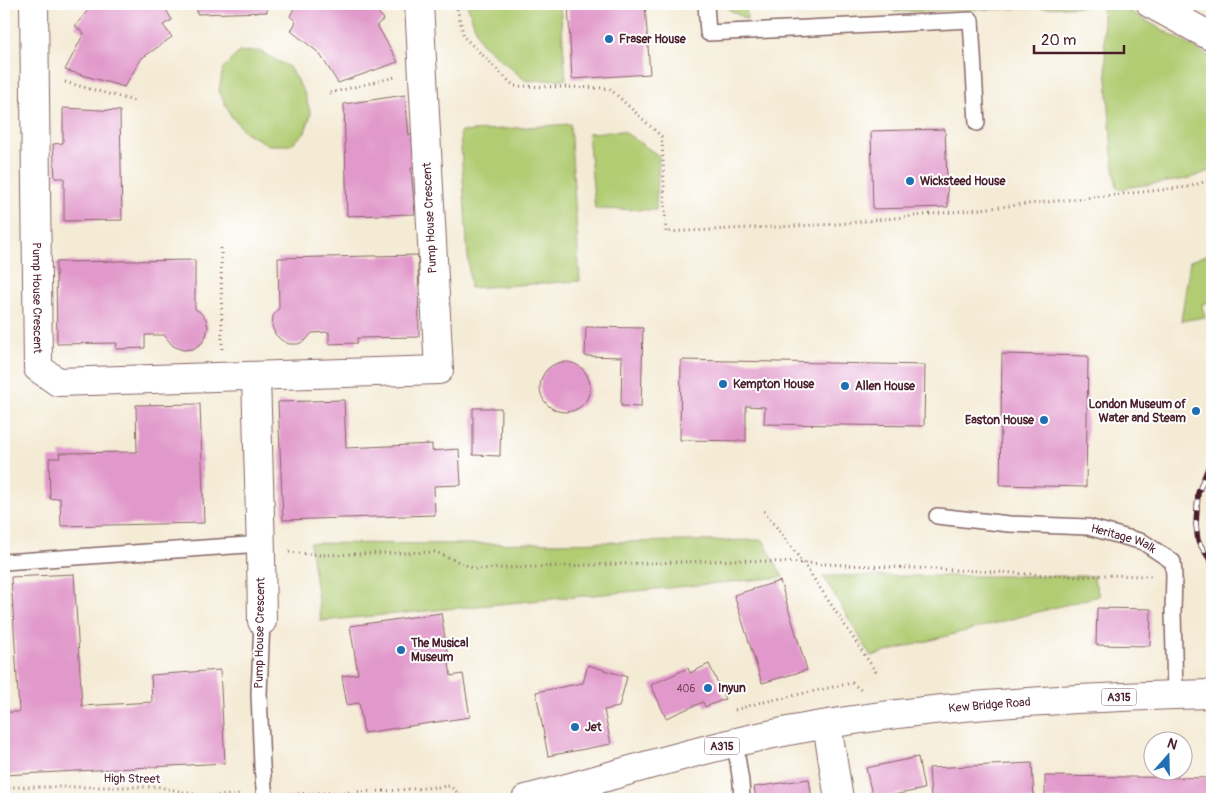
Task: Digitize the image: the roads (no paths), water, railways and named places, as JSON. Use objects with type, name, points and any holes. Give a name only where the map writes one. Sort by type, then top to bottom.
[{"type":"street","name":"Pump House Crescent","points":[[34,4],[38,368],[58,382],[439,370],[418,4]]},
{"type":"street","points":[[1151,4],[1212,37]]},
{"type":"street","name":"Pump House Crescent","points":[[256,376],[262,621]]},
{"type":"street","name":"Kew Bridge Road","points":[[735,743],[768,735],[909,713],[1079,698],[1212,694]]},
{"type":"street","points":[[827,725],[838,799]]},
{"type":"street","name":"A315","points":[[526,799],[735,743]]},
{"type":"lane","points":[[706,4],[708,33],[971,20],[976,123]]},
{"type":"lane","name":"Heritage Walk","points":[[937,516],[1009,524],[1088,526],[1143,542],[1173,562],[1175,695]]},
{"type":"lane","points":[[4,562],[261,548]]},
{"type":"lane","name":"Pump House Crescent","points":[[262,621],[259,694],[265,796]]},
{"type":"lane","points":[[735,743],[742,799]]},
{"type":"railway","points":[[1212,458],[1198,493],[1196,525],[1198,541],[1212,563]]},
{"type":"place","name":"Fraser House","points":[[609,39]]},
{"type":"place","name":"Wicksteed House","points":[[910,181]]},
{"type":"place","name":"Kempton House","points":[[723,384]]},
{"type":"place","name":"Allen House","points":[[845,386]]},
{"type":"place","name":"London Museum of Water and Steam","points":[[1196,411]]},
{"type":"place","name":"Easton House","points":[[1044,420]]},
{"type":"place","name":"The Musical Museum","points":[[401,650]]},
{"type":"place","name":"Inyun","points":[[708,688]]},
{"type":"place","name":"Jet","points":[[575,727]]}]
